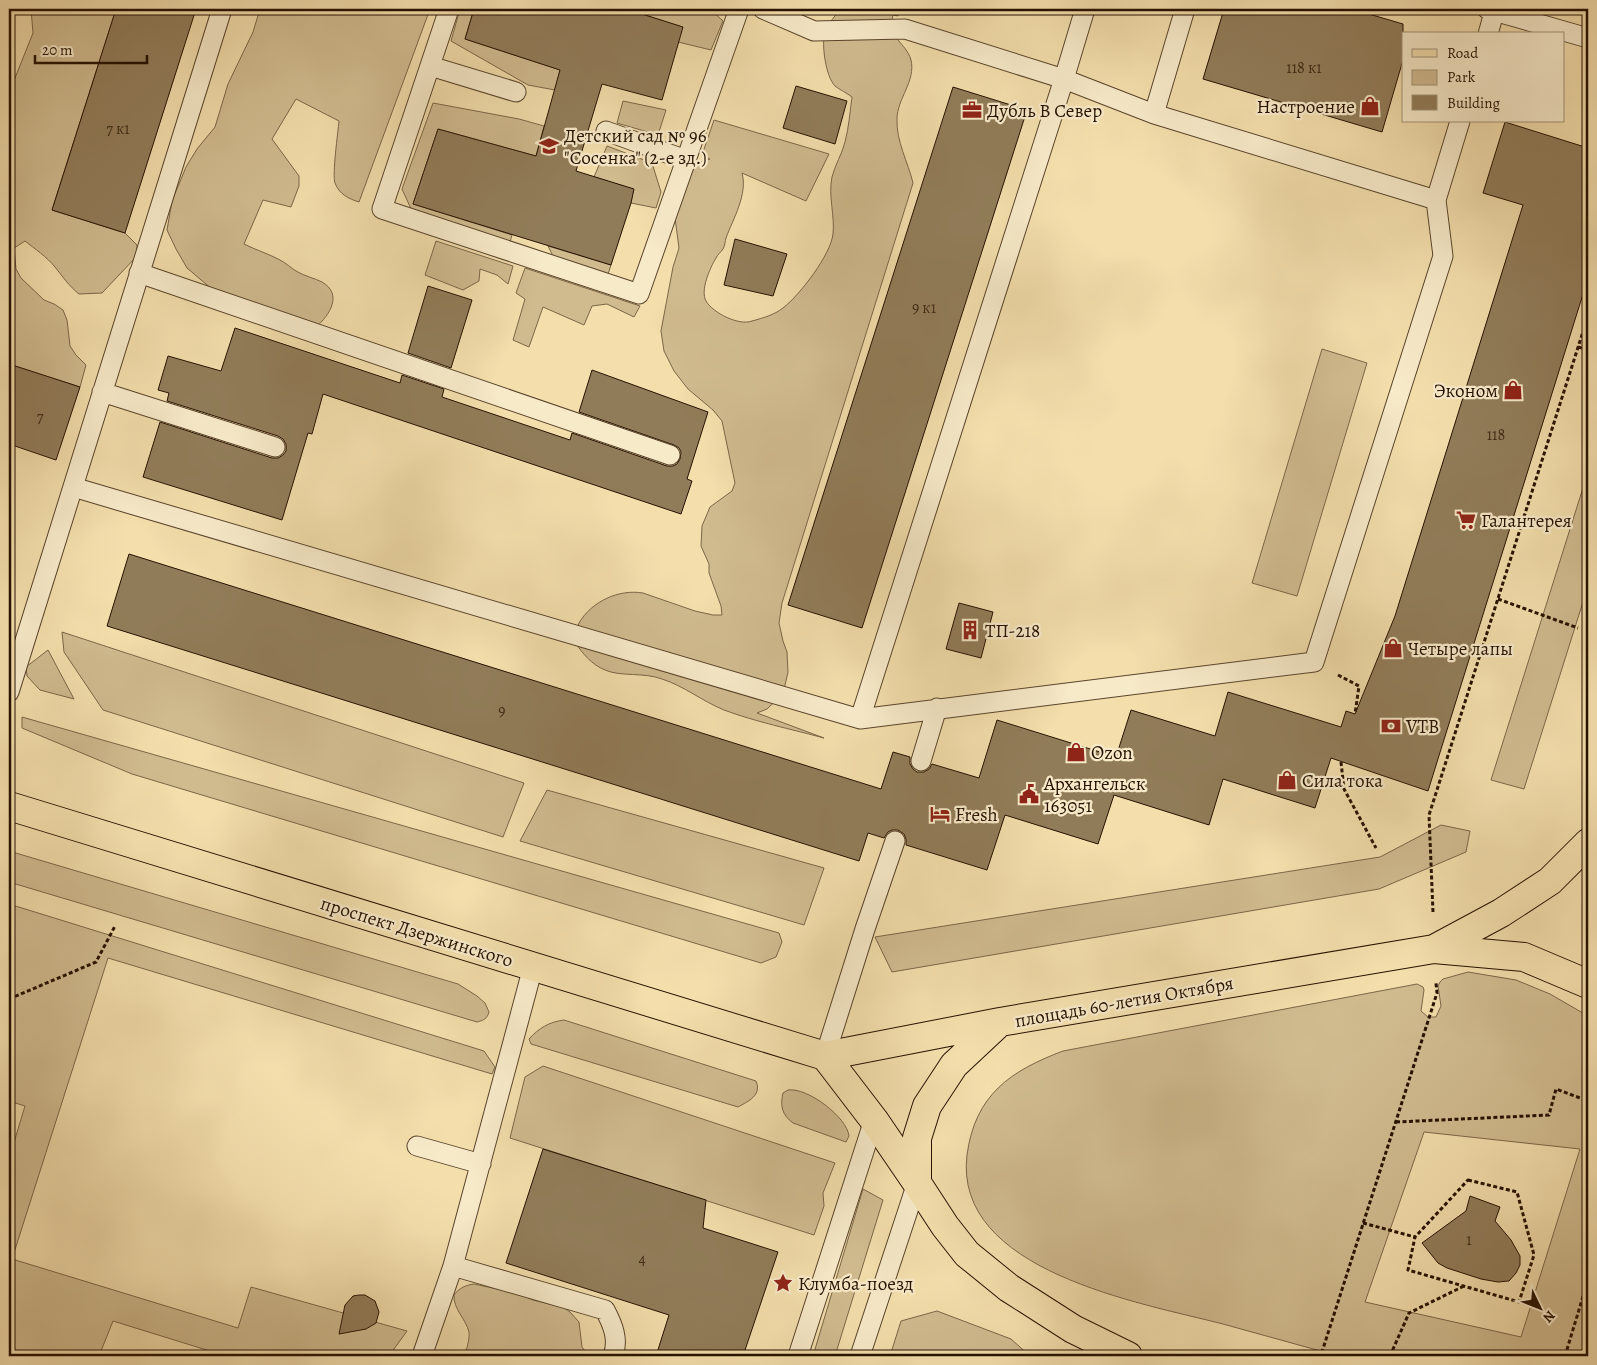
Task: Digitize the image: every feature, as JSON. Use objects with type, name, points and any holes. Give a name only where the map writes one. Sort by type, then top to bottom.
[{"type":"main road","name":"проспект Дзержинского","points":[[9,806],[825,1056]]},
{"type":"main road","points":[[1434,949],[1501,913],[1550,881],[1588,843]]},
{"type":"main road","name":"площадь 60-летия Октября","points":[[917,1183],[917,1138],[927,1106],[954,1064],[1000,1022],[1434,949],[1524,957],[1588,984]]},
{"type":"main road","points":[[1000,1022],[825,1056],[874,1120],[945,1226],[967,1254],[1009,1288],[1073,1329],[1128,1356]]},
{"type":"lane","points":[[9,692],[222,9]]},
{"type":"lane","points":[[449,9],[382,209],[639,294],[739,9]]},
{"type":"lane","points":[[763,9],[814,31],[905,29],[1064,80],[1154,114],[1436,200]]},
{"type":"lane","points":[[860,719],[1085,9]]},
{"type":"lane","points":[[1154,114],[1185,9]]},
{"type":"lane","points":[[1488,32],[1492,10],[1588,38]]},
{"type":"lane","points":[[430,66],[516,92]]},
{"type":"lane","points":[[73,487],[860,719],[1314,662],[1443,256],[1436,200],[1460,122]]},
{"type":"lane","points":[[606,131],[686,160]]},
{"type":"lane","points":[[139,273],[670,455]]},
{"type":"lane","points":[[102,392],[275,447]]},
{"type":"lane","points":[[921,760],[937,708]]},
{"type":"lane","points":[[825,1056],[895,841]]},
{"type":"lane","points":[[422,1356],[453,1266],[534,967]]},
{"type":"lane","points":[[798,1356],[874,1120]]},
{"type":"lane","points":[[417,1146],[481,1164]]},
{"type":"lane","points":[[860,1356],[917,1183]]},
{"type":"lane","points":[[453,1266],[605,1310],[612,1324],[617,1346],[613,1356]]},
{"type":"path","points":[[1325,1356],[1321,1355],[1437,993],[1429,815],[1588,316]]},
{"type":"path","points":[[1578,347],[1588,350]]},
{"type":"path","points":[[1498,599],[1578,628]]},
{"type":"path","points":[[1314,662],[1359,686],[1355,714]]},
{"type":"path","points":[[1341,762],[1344,789],[1376,848]]},
{"type":"path","points":[[9,999],[96,962],[115,926]]},
{"type":"path","points":[[1396,1122],[1549,1115],[1556,1089],[1588,1101]]},
{"type":"path","points":[[1468,1180],[1517,1192],[1534,1255],[1519,1302],[1408,1270],[1416,1237],[1468,1180]]},
{"type":"path","points":[[1363,1223],[1416,1237]]},
{"type":"path","points":[[1565,1356],[1588,1280]]},
{"type":"path","points":[[1390,1356],[1409,1313],[1464,1286]]},
{"type":"green space","points":[[31,9],[116,9],[52,210],[125,233],[137,245],[136,257],[102,293],[79,294],[48,260],[25,241],[14,248],[16,269],[21,278],[44,300],[63,310],[67,320],[70,346],[86,365],[80,387],[9,364],[9,93],[33,33]]},
{"type":"green space","points":[[260,9],[430,9],[359,202],[345,196],[335,183],[339,121],[296,99],[272,139],[299,176],[299,186],[291,207],[263,200],[244,244],[276,258],[299,273],[322,282],[328,287],[332,292],[333,298],[330,311],[316,327],[213,290],[187,268],[167,230],[172,201],[186,167],[197,149],[215,127],[228,84],[253,32]]},
{"type":"green space","points":[[460,9],[474,9],[465,39],[560,70],[555,90],[528,85],[451,41]]},
{"type":"green space","points":[[647,9],[710,9],[723,21],[711,50],[678,42],[682,27],[645,15]]},
{"type":"green space","points":[[841,9],[901,9],[898,16],[893,15],[893,30],[909,54],[912,68],[909,83],[900,104],[897,127],[900,143],[913,183],[782,603],[779,623],[787,652],[788,672],[783,694],[767,709],[757,713],[824,738],[761,722],[724,710],[662,679],[605,670],[588,658],[575,642],[578,625],[591,608],[607,598],[625,593],[643,593],[695,611],[722,615],[721,606],[709,573],[709,564],[701,546],[702,526],[710,507],[732,491],[735,483],[722,421],[713,410],[688,389],[674,371],[664,351],[661,331],[673,267],[679,248],[675,218],[687,176],[700,162],[710,159],[702,155],[714,120],[829,154],[806,201],[742,173],[743,189],[739,206],[724,248],[709,273],[704,296],[709,306],[720,314],[740,322],[747,322],[780,310],[798,294],[814,274],[827,252],[833,234],[831,184],[844,146],[852,97],[832,82],[824,52],[825,32],[832,19]]},
{"type":"green space","points":[[623,101],[666,110],[658,135],[617,123]]},
{"type":"green space","points":[[433,103],[519,119],[544,126],[536,156],[438,129],[413,204],[512,235],[509,246],[412,211],[402,189]]},
{"type":"green space","points":[[607,146],[652,163],[661,192],[656,208],[631,203],[633,189],[594,177]]},
{"type":"green space","points":[[436,241],[513,266],[508,284],[497,275],[480,269],[479,281],[463,290],[425,275]]},
{"type":"green space","points":[[548,246],[611,265],[608,274],[554,258]]},
{"type":"green space","points":[[525,268],[640,306],[634,317],[607,304],[592,306],[584,325],[543,307],[529,347],[513,340],[525,299],[516,293]]},
{"type":"green space","points":[[1322,349],[1367,363],[1297,596],[1252,583]]},
{"type":"green space","points":[[1588,472],[1588,586],[1524,789],[1491,780]]},
{"type":"green space","points":[[62,632],[524,783],[503,837],[103,710],[64,652]]},
{"type":"green space","points":[[48,650],[74,699],[40,690],[27,676],[26,667]]},
{"type":"green space","points":[[22,717],[779,933],[782,942],[776,957],[761,963],[132,774],[22,728]]},
{"type":"green space","points":[[547,790],[824,868],[804,925],[520,841]]},
{"type":"green space","points":[[1441,825],[1470,831],[1466,852],[1379,889],[892,972],[875,937],[1380,857]]},
{"type":"green space","points":[[9,851],[458,984],[485,1003],[489,1012],[485,1019],[477,1022],[9,882]]},
{"type":"green space","points":[[9,904],[484,1051],[495,1067],[492,1074],[108,958],[12,1259],[238,1328],[251,1287],[407,1331],[389,1356],[226,1356],[113,1321],[99,1356],[9,1356],[9,1159],[25,1106],[9,1101]]},
{"type":"green space","points":[[1468,972],[1516,980],[1550,994],[1588,1016],[1588,1356],[1362,1357],[1329,1354],[1223,1324],[1146,1305],[1102,1292],[1059,1275],[1020,1254],[990,1227],[971,1195],[967,1155],[971,1134],[978,1116],[998,1088],[1011,1077],[1044,1059],[1063,1051],[1417,984],[1423,987],[1424,990],[1421,1011],[1428,1017],[1436,1017],[1441,1006],[1438,986],[1443,979]],"holes":[[[1424,1132],[1580,1149],[1521,1337],[1365,1302]]]},
{"type":"green space","points":[[564,1020],[756,1081],[756,1094],[738,1107],[531,1044],[529,1039],[541,1029],[554,1022]]},
{"type":"green space","points":[[543,1066],[835,1163],[823,1193],[824,1206],[814,1235],[510,1138],[525,1077]]},
{"type":"green space","points":[[788,1090],[805,1093],[834,1112],[847,1128],[849,1136],[846,1142],[789,1120],[784,1113],[782,1102],[783,1093]]},
{"type":"green space","points":[[863,1189],[883,1200],[835,1356],[813,1356]]},
{"type":"green space","points":[[474,1284],[516,1293],[533,1300],[562,1307],[569,1311],[579,1322],[582,1347],[589,1356],[465,1356],[469,1332],[456,1305],[454,1295],[463,1287]]},
{"type":"green space","points":[[937,1311],[1011,1339],[1030,1356],[890,1356],[901,1321]]},
{"type":"building","points":[[116,9],[196,9],[125,233],[52,210]]},
{"type":"building","points":[[474,9],[626,9],[683,27],[662,100],[602,84],[576,171],[634,189],[611,265],[413,204],[438,129],[536,156],[560,70],[465,39]]},
{"type":"building","points":[[1224,9],[1352,9],[1403,24],[1402,63],[1382,132],[1203,79]]},
{"type":"building","points":[[796,86],[847,101],[835,144],[783,128]]},
{"type":"building","points":[[953,87],[1027,110],[862,628],[788,605]]},
{"type":"building","points":[[1505,122],[1588,148],[1588,278],[1428,791],[1331,758],[1315,808],[1223,779],[1209,825],[1114,795],[1098,844],[1005,815],[987,870],[906,845],[904,834],[898,830],[888,832],[884,838],[868,833],[859,861],[107,626],[129,554],[881,789],[893,752],[910,757],[910,764],[917,772],[924,772],[932,764],[979,778],[997,720],[1116,757],[1131,710],[1215,736],[1228,692],[1341,727],[1346,711],[1355,714],[1395,616],[1523,205],[1483,193]]},
{"type":"building","points":[[735,239],[787,254],[773,296],[724,285]]},
{"type":"building","points":[[428,286],[472,300],[451,368],[408,353]]},
{"type":"building","points":[[235,328],[400,383],[402,375],[444,389],[442,397],[570,440],[572,433],[667,466],[677,464],[681,452],[679,448],[579,412],[592,370],[708,412],[687,479],[692,481],[681,514],[323,394],[312,434],[308,433],[282,520],[143,477],[160,422],[272,458],[278,458],[286,451],[286,444],[278,436],[167,401],[169,393],[158,390],[168,356],[221,371]]},
{"type":"building","points":[[9,364],[80,387],[56,460],[9,444]]},
{"type":"building","name":"ТП-218","points":[[959,603],[993,612],[981,658],[946,649]]},
{"type":"building","points":[[543,1149],[706,1200],[703,1228],[778,1252],[743,1356],[656,1356],[669,1315],[506,1263]]},
{"type":"building","points":[[1470,1196],[1500,1207],[1495,1221],[1511,1240],[1520,1256],[1520,1265],[1509,1281],[1498,1282],[1481,1279],[1447,1268],[1438,1263],[1422,1243],[1466,1211]]},
{"type":"building","points":[[365,1295],[375,1301],[379,1312],[376,1323],[366,1329],[339,1334],[345,1305],[353,1296]]},
{"type":"place","name":"Настроение","points":[[1370,106]]},
{"type":"place","name":"Дубль В Север","points":[[972,110]]},
{"type":"place","name":"Детский сад № 96 \"Сосенка\" (2-е зд.)","points":[[549,146]]},
{"type":"place","name":"Эконом","points":[[1513,390]]},
{"type":"place","name":"Галантерея","points":[[1466,520]]},
{"type":"place","name":"ТП-218","points":[[970,630]]},
{"type":"place","name":"Четыре лапы","points":[[1393,648]]},
{"type":"place","name":"VTB","points":[[1391,726]]},
{"type":"place","name":"Ozon","points":[[1076,752]]},
{"type":"place","name":"Сила тока","points":[[1287,780]]},
{"type":"place","name":"Архангельск 163051","points":[[1029,794]]},
{"type":"place","name":"Fresh","points":[[940,814]]},
{"type":"place","name":"Клумба-поезд","points":[[783,1283]]}]
